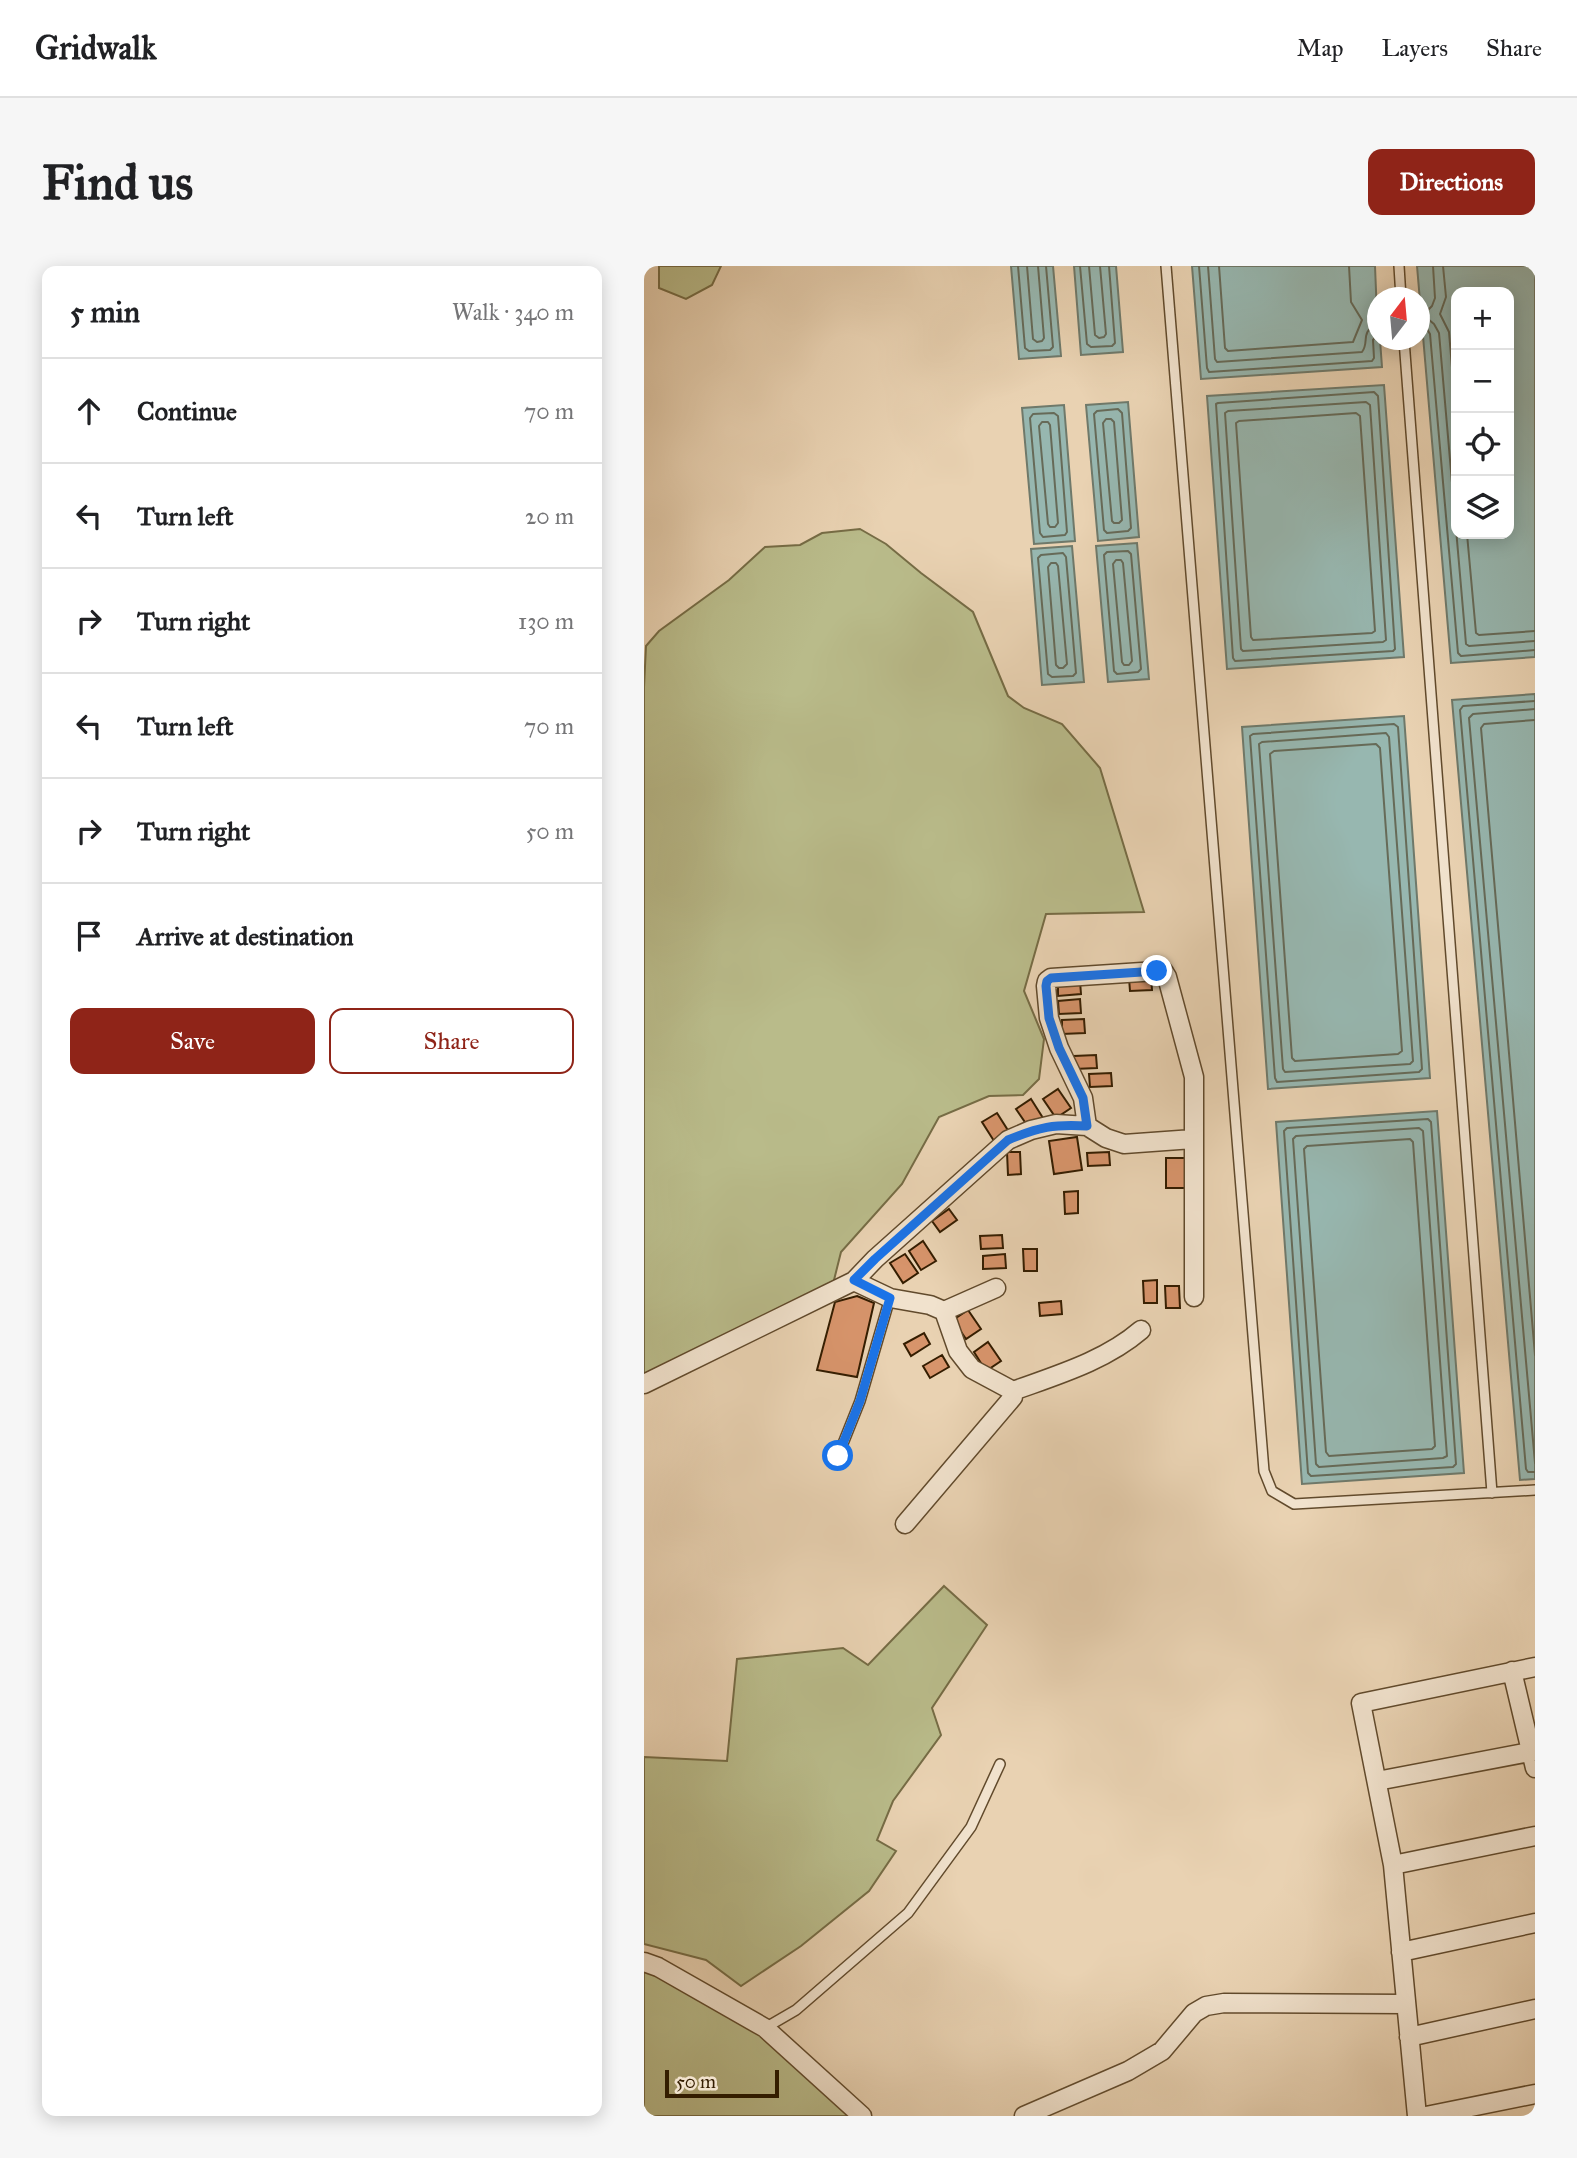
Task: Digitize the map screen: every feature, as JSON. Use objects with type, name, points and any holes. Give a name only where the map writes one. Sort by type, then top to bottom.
[{"type":"street","points":[[1087,1126],[1083,1098],[1059,1048],[1049,1018],[1047,981],[1051,978],[1164,972],[1194,1077],[1194,1297]]},
{"type":"street","points":[[644,1384],[854,1280],[1008,1140],[1031,1130],[1056,1125],[1087,1126],[1105,1138],[1124,1144],[1193,1139]]},
{"type":"street","points":[[854,1280],[890,1298],[930,1305],[944,1311],[996,1288]]},
{"type":"street","points":[[944,1311],[958,1351],[972,1369],[1013,1391]]},
{"type":"street","points":[[1013,1391],[1103,1355],[1125,1344],[1141,1330]]},
{"type":"street","points":[[905,1524],[1013,1397],[1013,1391]]},
{"type":"street","points":[[1417,2116],[1392,1865],[1361,1703],[1535,1667]]},
{"type":"street","points":[[1377,1781],[1534,1757],[1512,1671]]},
{"type":"street","points":[[1392,1865],[1535,1836]]},
{"type":"street","points":[[1401,1952],[1535,1923]]},
{"type":"street","points":[[644,1962],[658,1967],[765,2028],[862,2116]]},
{"type":"street","points":[[1024,2116],[1128,2071],[1162,2051],[1194,2013],[1206,2006],[1223,2003],[1405,2004]]},
{"type":"street","points":[[1409,2037],[1535,2009]]},
{"type":"street","points":[[1426,2116],[1535,2094]]},
{"type":"lane","points":[[1166,266],[1264,1471],[1272,1492],[1294,1504],[1535,1489]]},
{"type":"lane","points":[[1399,266],[1400,287]]},
{"type":"lane","points":[[1405,350],[1492,1493]]},
{"type":"lane","points":[[838,1456],[860,1401],[890,1298]]},
{"type":"lane","points":[[765,2028],[796,2010],[908,1913],[971,1827],[1000,1764]]},
{"type":"green space","points":[[659,266],[721,266],[712,285],[686,299],[659,288]]},
{"type":"green space","points":[[860,529],[886,544],[973,612],[1008,696],[1024,708],[1062,724],[1100,768],[1144,912],[1046,914],[1024,991],[1044,1039],[1039,1079],[1023,1095],[989,1096],[939,1117],[902,1184],[841,1252],[832,1288],[644,1382],[646,646],[659,631],[729,580],[765,547],[800,545],[822,533]]},
{"type":"green space","points":[[944,1586],[987,1625],[932,1708],[941,1735],[893,1801],[877,1840],[896,1851],[869,1891],[801,1946],[741,1986],[706,1960],[644,1944],[644,1757],[727,1761],[737,1659],[843,1648],[868,1665]]},
{"type":"green space","points":[[644,1969],[758,2032],[852,2116],[644,2116]]},
{"type":"water","points":[[1011,266],[1053,266],[1061,356],[1019,359]]},
{"type":"water","points":[[1074,266],[1116,266],[1123,352],[1081,355]]},
{"type":"water","points":[[1192,266],[1375,266],[1376,287],[1367,287],[1367,350],[1381,350],[1382,367],[1201,379]]},
{"type":"water","points":[[1417,266],[1535,266],[1535,657],[1451,663],[1424,350],[1430,350],[1430,287],[1419,287]]},
{"type":"water","points":[[1384,385],[1404,657],[1227,669],[1207,396]]},
{"type":"water","points":[[1128,402],[1139,537],[1098,541],[1086,405]]},
{"type":"water","points":[[1064,405],[1075,541],[1034,544],[1022,408]]},
{"type":"water","points":[[1137,543],[1149,679],[1108,682],[1096,546]]},
{"type":"water","points":[[1072,546],[1084,682],[1042,685],[1031,549]]},
{"type":"water","points":[[1535,694],[1535,1479],[1520,1480],[1452,700]]},
{"type":"water","points":[[1404,716],[1430,1078],[1268,1089],[1242,727]]},
{"type":"water","points":[[1437,1111],[1464,1473],[1302,1484],[1276,1122]]},
{"type":"building","points":[[1151,976],[1152,990],[1130,991],[1129,978]]},
{"type":"building","points":[[1080,981],[1081,994],[1058,996],[1058,983]]},
{"type":"building","points":[[1080,999],[1081,1013],[1059,1014],[1058,1001]]},
{"type":"building","points":[[1084,1019],[1085,1033],[1062,1034],[1062,1020]]},
{"type":"building","points":[[1096,1055],[1097,1068],[1074,1069],[1074,1056]]},
{"type":"building","points":[[1111,1073],[1112,1086],[1090,1087],[1089,1074]]},
{"type":"building","points":[[1058,1089],[1071,1108],[1056,1118],[1043,1099]]},
{"type":"building","points":[[1031,1099],[1043,1118],[1029,1128],[1016,1109]]},
{"type":"building","points":[[997,1113],[1009,1132],[994,1141],[982,1122]]},
{"type":"building","points":[[1077,1137],[1082,1170],[1054,1174],[1049,1141]]},
{"type":"building","points":[[1007,1152],[1020,1152],[1021,1174],[1008,1175]]},
{"type":"building","points":[[1109,1152],[1110,1165],[1088,1166],[1087,1153]]},
{"type":"building","points":[[1166,1158],[1185,1158],[1185,1188],[1166,1188]]},
{"type":"building","points":[[1078,1191],[1078,1213],[1065,1214],[1064,1192]]},
{"type":"building","points":[[949,1209],[957,1220],[940,1232],[932,1221]]},
{"type":"building","points":[[1002,1235],[1003,1248],[981,1249],[980,1236]]},
{"type":"building","points":[[923,1241],[936,1261],[921,1270],[909,1251]]},
{"type":"building","points":[[1023,1249],[1037,1249],[1037,1271],[1024,1271]]},
{"type":"building","points":[[905,1254],[918,1273],[903,1283],[890,1263]]},
{"type":"building","points":[[1005,1254],[1006,1268],[983,1269],[983,1256]]},
{"type":"building","points":[[1157,1280],[1157,1303],[1144,1303],[1143,1281]]},
{"type":"building","points":[[1165,1286],[1179,1286],[1180,1308],[1166,1308]]},
{"type":"building","points":[[857,1296],[874,1303],[857,1377],[817,1370],[835,1302]]},
{"type":"building","points":[[1061,1301],[1062,1314],[1040,1316],[1039,1303]]},
{"type":"building","points":[[968,1310],[981,1329],[966,1339],[953,1320]]},
{"type":"building","points":[[924,1333],[930,1344],[911,1356],[904,1344]]},
{"type":"building","points":[[988,1342],[1001,1361],[986,1371],[974,1352]]},
{"type":"building","points":[[942,1355],[949,1367],[930,1378],[923,1366]]},
{"type":"route","points":[[838,1456],[860,1401],[890,1298],[854,1280],[1008,1140],[1031,1130],[1056,1125],[1087,1126],[1083,1098],[1059,1048],[1049,1018],[1047,981],[1051,978],[1157,971]]}]
